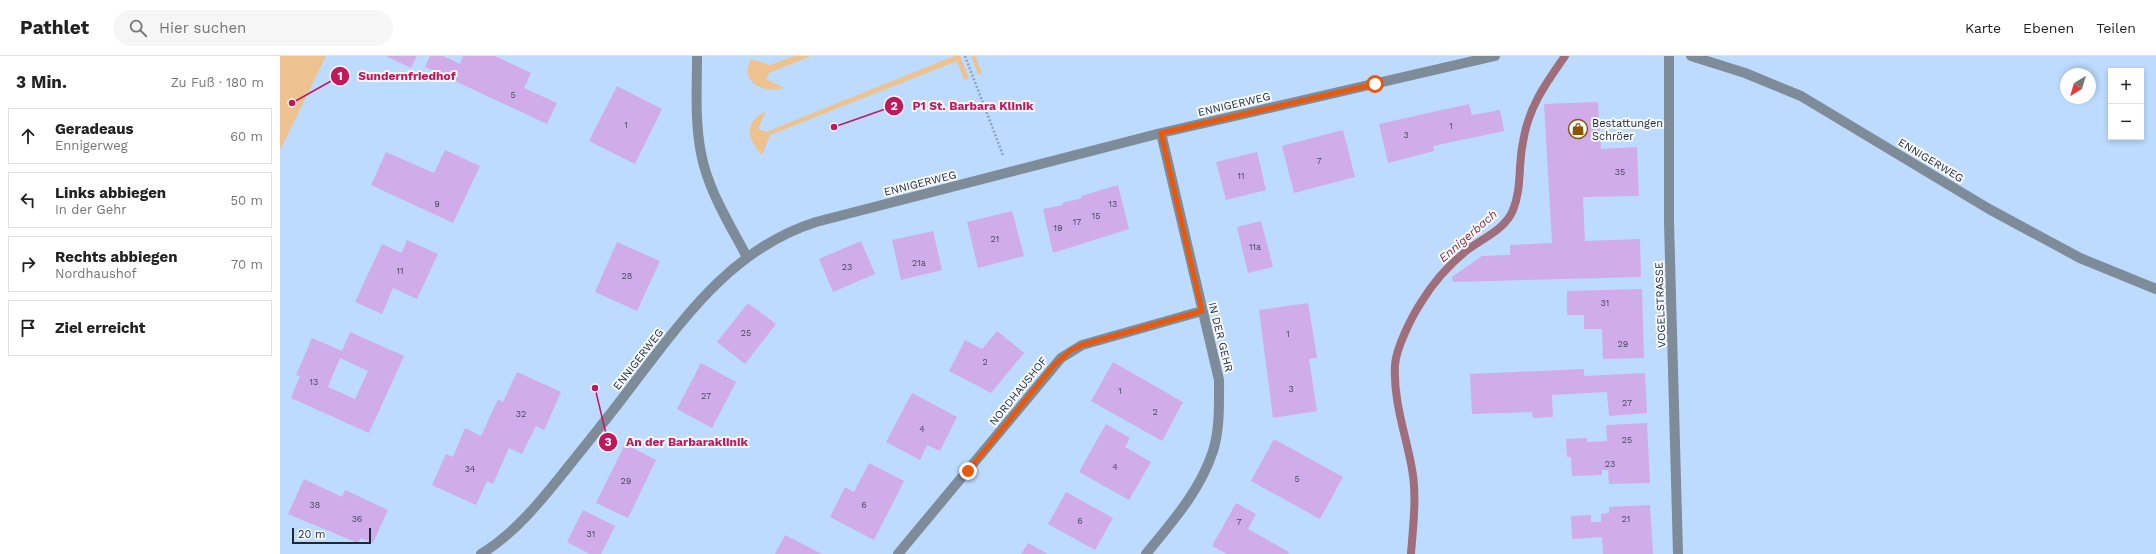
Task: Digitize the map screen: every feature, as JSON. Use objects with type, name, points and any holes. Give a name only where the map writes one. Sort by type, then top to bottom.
[{"type":"street","points":[[697,56],[697,120],[704,165],[718,202],[747,257]]},
{"type":"street","name":"ENNIGERWEG","points":[[481,554],[497,544],[529,515],[713,286],[747,257],[779,236],[816,222],[1161,133],[1495,56]]},
{"type":"street","name":"VOGELSTRASSE","points":[[1669,56],[1669,222],[1678,554]]},
{"type":"street","name":"ENNIGERWEG","points":[[1691,56],[1745,73],[1801,96],[2003,216],[2080,258],[2156,289]]},
{"type":"street","name":"IN DER GEHR","points":[[1146,554],[1179,514],[1203,476],[1213,450],[1218,417],[1219,380],[1161,133]]},
{"type":"street","name":"NORDHAUSHOF","points":[[898,554],[1054,365],[1066,354],[1082,345],[1202,311]]},
{"type":"path","points":[[965,56],[1009,172]]},
{"type":"shaded area","points":[[280,56],[326,56],[280,150]]},
{"type":"shaded area","points":[[794,56],[811,56],[769,73],[766,79],[784,88],[761,88],[750,80],[748,67],[751,59],[770,65]]},
{"type":"shaded area","points":[[954,56],[960,56],[969,78],[964,80],[957,61],[770,135],[762,155],[753,143],[750,131],[751,126],[759,116],[766,111],[758,129],[766,132]]},
{"type":"shaded area","points":[[971,56],[975,56],[982,73],[978,75]]},
{"type":"building","points":[[386,56],[417,56],[411,68]]},
{"type":"building","points":[[430,56],[443,56],[460,64],[463,56],[495,56],[531,73],[524,88],[557,103],[547,124],[425,67]]},
{"type":"building","points":[[617,86],[662,109],[635,164],[589,141]]},
{"type":"building","points":[[1598,102],[1601,149],[1637,147],[1639,196],[1583,197],[1585,241],[1640,239],[1641,277],[1453,282],[1452,277],[1482,256],[1510,255],[1510,245],[1552,243],[1544,104]]},
{"type":"building","points":[[1469,104],[1472,115],[1500,110],[1504,131],[1433,146],[1434,151],[1388,163],[1379,124]]},
{"type":"building","points":[[1343,130],[1355,177],[1294,193],[1282,146]]},
{"type":"building","points":[[445,150],[480,166],[453,223],[371,185],[386,152],[434,173]]},
{"type":"building","points":[[1257,152],[1266,190],[1226,200],[1216,162]]},
{"type":"building","points":[[1118,185],[1129,229],[1053,253],[1043,209],[1063,205],[1062,203],[1082,198],[1081,196]]},
{"type":"building","points":[[1012,211],[1024,256],[978,268],[967,222]]},
{"type":"building","points":[[1261,221],[1273,267],[1248,273],[1237,227]]},
{"type":"building","points":[[933,231],[942,270],[901,280],[892,240]]},
{"type":"building","points":[[407,240],[438,254],[417,299],[393,288],[382,314],[355,302],[382,244],[402,253]]},
{"type":"building","points":[[861,241],[875,274],[833,292],[819,259]]},
{"type":"building","points":[[617,242],[660,261],[637,311],[595,292]]},
{"type":"building","points":[[1642,289],[1644,358],[1603,359],[1602,329],[1584,329],[1584,315],[1567,315],[1567,291]]},
{"type":"building","points":[[748,303],[776,324],[745,364],[717,342]]},
{"type":"building","points":[[1308,303],[1317,358],[1309,359],[1317,411],[1273,418],[1259,310]]},
{"type":"building","points":[[997,331],[1024,353],[991,393],[949,371],[965,340],[982,349]]},
{"type":"building","points":[[350,332],[404,356],[369,433],[291,398],[300,376],[296,375],[312,338],[342,351]],"holes":[[[340,358],[368,371],[355,399],[328,387]]]},
{"type":"building","points":[[1113,362],[1183,402],[1162,441],[1091,401]]},
{"type":"building","points":[[701,363],[736,382],[712,428],[677,409]]},
{"type":"building","points":[[1584,369],[1584,376],[1645,373],[1647,413],[1609,416],[1607,392],[1552,395],[1553,417],[1533,418],[1532,412],[1472,414],[1470,374]]},
{"type":"building","points":[[517,372],[561,392],[544,430],[536,426],[522,454],[509,448],[493,484],[487,481],[476,505],[432,485],[446,454],[453,457],[465,428],[481,436],[498,399],[503,402]]},
{"type":"building","points":[[912,393],[957,417],[940,451],[927,445],[920,460],[886,442]]},
{"type":"building","points":[[1647,423],[1650,483],[1609,484],[1608,470],[1602,470],[1602,475],[1572,476],[1571,457],[1567,457],[1566,439],[1587,438],[1587,442],[1607,441],[1606,425]]},
{"type":"building","points":[[1106,424],[1130,438],[1125,447],[1151,462],[1129,500],[1079,472]]},
{"type":"building","points":[[1274,439],[1343,477],[1320,519],[1251,481]]},
{"type":"building","points":[[625,444],[656,460],[628,518],[596,503]]},
{"type":"building","points":[[869,463],[904,481],[874,540],[830,517],[845,487],[854,492]]},
{"type":"building","points":[[304,479],[342,497],[345,490],[388,510],[373,543],[361,538],[358,543],[288,514]]},
{"type":"building","points":[[1066,492],[1113,518],[1095,550],[1048,524]]},
{"type":"building","points":[[1236,503],[1256,514],[1248,529],[1289,552],[1288,554],[1227,554],[1212,546]]},
{"type":"building","points":[[1650,505],[1653,554],[1603,554],[1602,537],[1572,539],[1571,516],[1591,515],[1591,522],[1601,522],[1601,514],[1609,513],[1609,507]]},
{"type":"building","points":[[583,510],[615,526],[601,554],[590,554],[567,542]]},
{"type":"building","points":[[785,535],[822,554],[775,554]]},
{"type":"building","points":[[1028,543],[1048,554],[1021,554]]},
{"type":"waterway","name":"Ennigerbach","points":[[1411,554],[1414,490],[1412,469],[1400,418],[1396,392],[1395,365],[1398,350],[1414,315],[1426,294],[1436,281],[1466,251],[1499,229],[1513,210],[1518,193],[1525,130],[1529,118],[1539,96],[1565,56]]},
{"type":"place","name":"Sundernfriedhof","points":[[292,103]]},
{"type":"place","name":"P1 St. Barbara Klinik","points":[[834,127]]},
{"type":"place","name":"Bestattungen Schröer","points":[[1578,129]]},
{"type":"place","name":"An der Barbaraklinik","points":[[595,388]]},
{"type":"route","points":[[968,471],[1054,365],[1071,350],[1082,345],[1202,311],[1161,133],[1375,84]]}]
